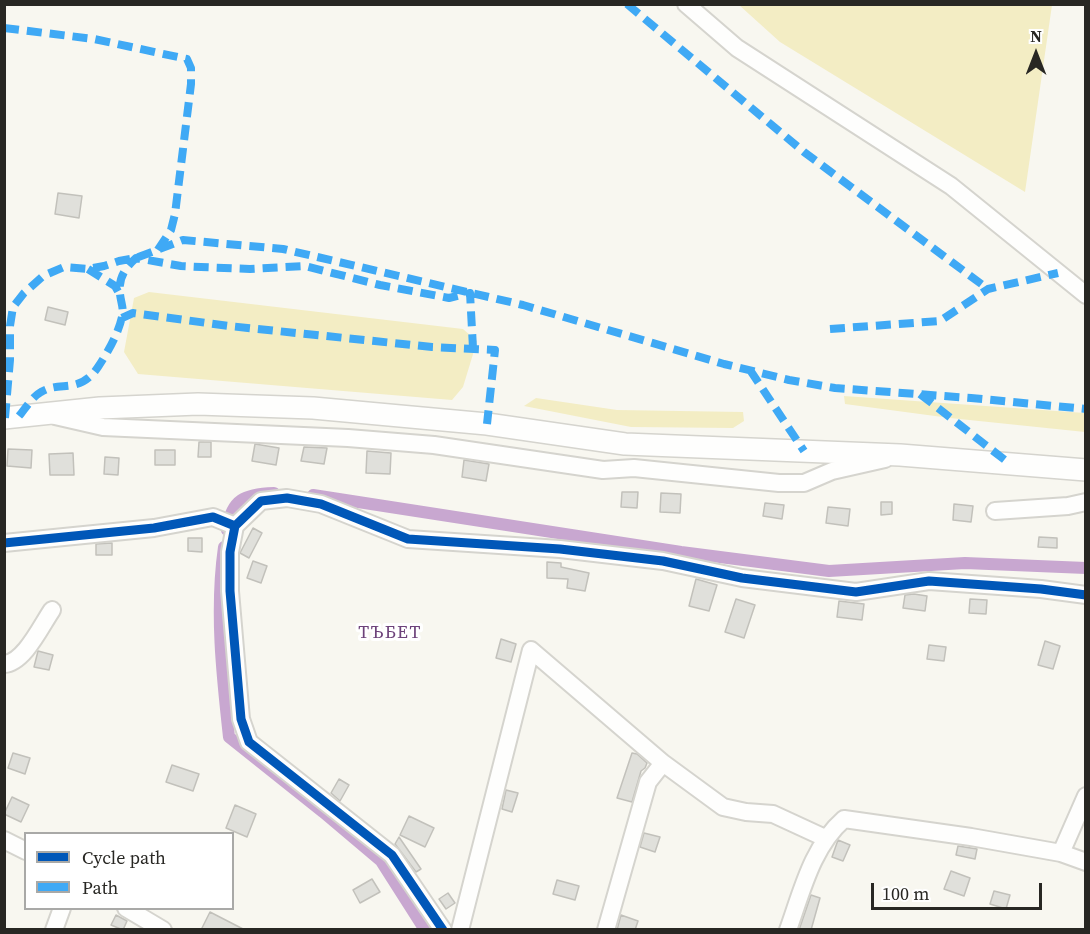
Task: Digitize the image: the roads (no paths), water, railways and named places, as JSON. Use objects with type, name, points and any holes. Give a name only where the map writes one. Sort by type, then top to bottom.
[{"type":"main road","points":[[4,418],[100,408],[198,404],[313,408],[487,424],[625,444],[900,455],[1086,470]]},
{"type":"street","points":[[686,4],[737,48],[951,186],[1086,295]]},
{"type":"street","points":[[43,413],[103,427],[348,438],[434,445],[603,470],[634,468],[779,483],[804,483],[832,471],[900,455]]},
{"type":"street","points":[[443,930],[392,855],[249,742],[241,719],[230,591],[230,552],[235,526],[261,501],[287,498],[321,504],[408,539],[560,549],[663,561],[742,578],[856,592],[929,581],[1041,589],[1086,595]]},
{"type":"street","points":[[995,511],[1068,506],[1086,502]]},
{"type":"street","points":[[4,543],[154,528],[213,517],[235,526]]},
{"type":"street","points":[[4,664],[12,664],[24,654],[52,610]]},
{"type":"street","points":[[460,930],[531,650],[663,763],[723,807],[773,814],[825,838]]},
{"type":"street","points":[[606,930],[648,782],[663,763]]},
{"type":"street","points":[[1061,853],[1086,796]]},
{"type":"street","points":[[788,930],[819,848],[825,838],[844,819],[971,837],[1061,853],[1086,862]]},
{"type":"street","points":[[4,840],[24,850]]},
{"type":"street","points":[[54,930],[62,910]]},
{"type":"street","points":[[128,910],[164,930]]},
{"type":"waterway","points":[[227,530],[232,511],[241,500],[255,495],[274,493]]},
{"type":"waterway","points":[[313,495],[681,552],[829,571],[965,563],[1086,568]]},
{"type":"waterway","points":[[224,547],[220,618],[229,737],[381,861],[425,930]]},
{"type":"district","name":"ТЪБЕТ","points":[[390,633]]}]
